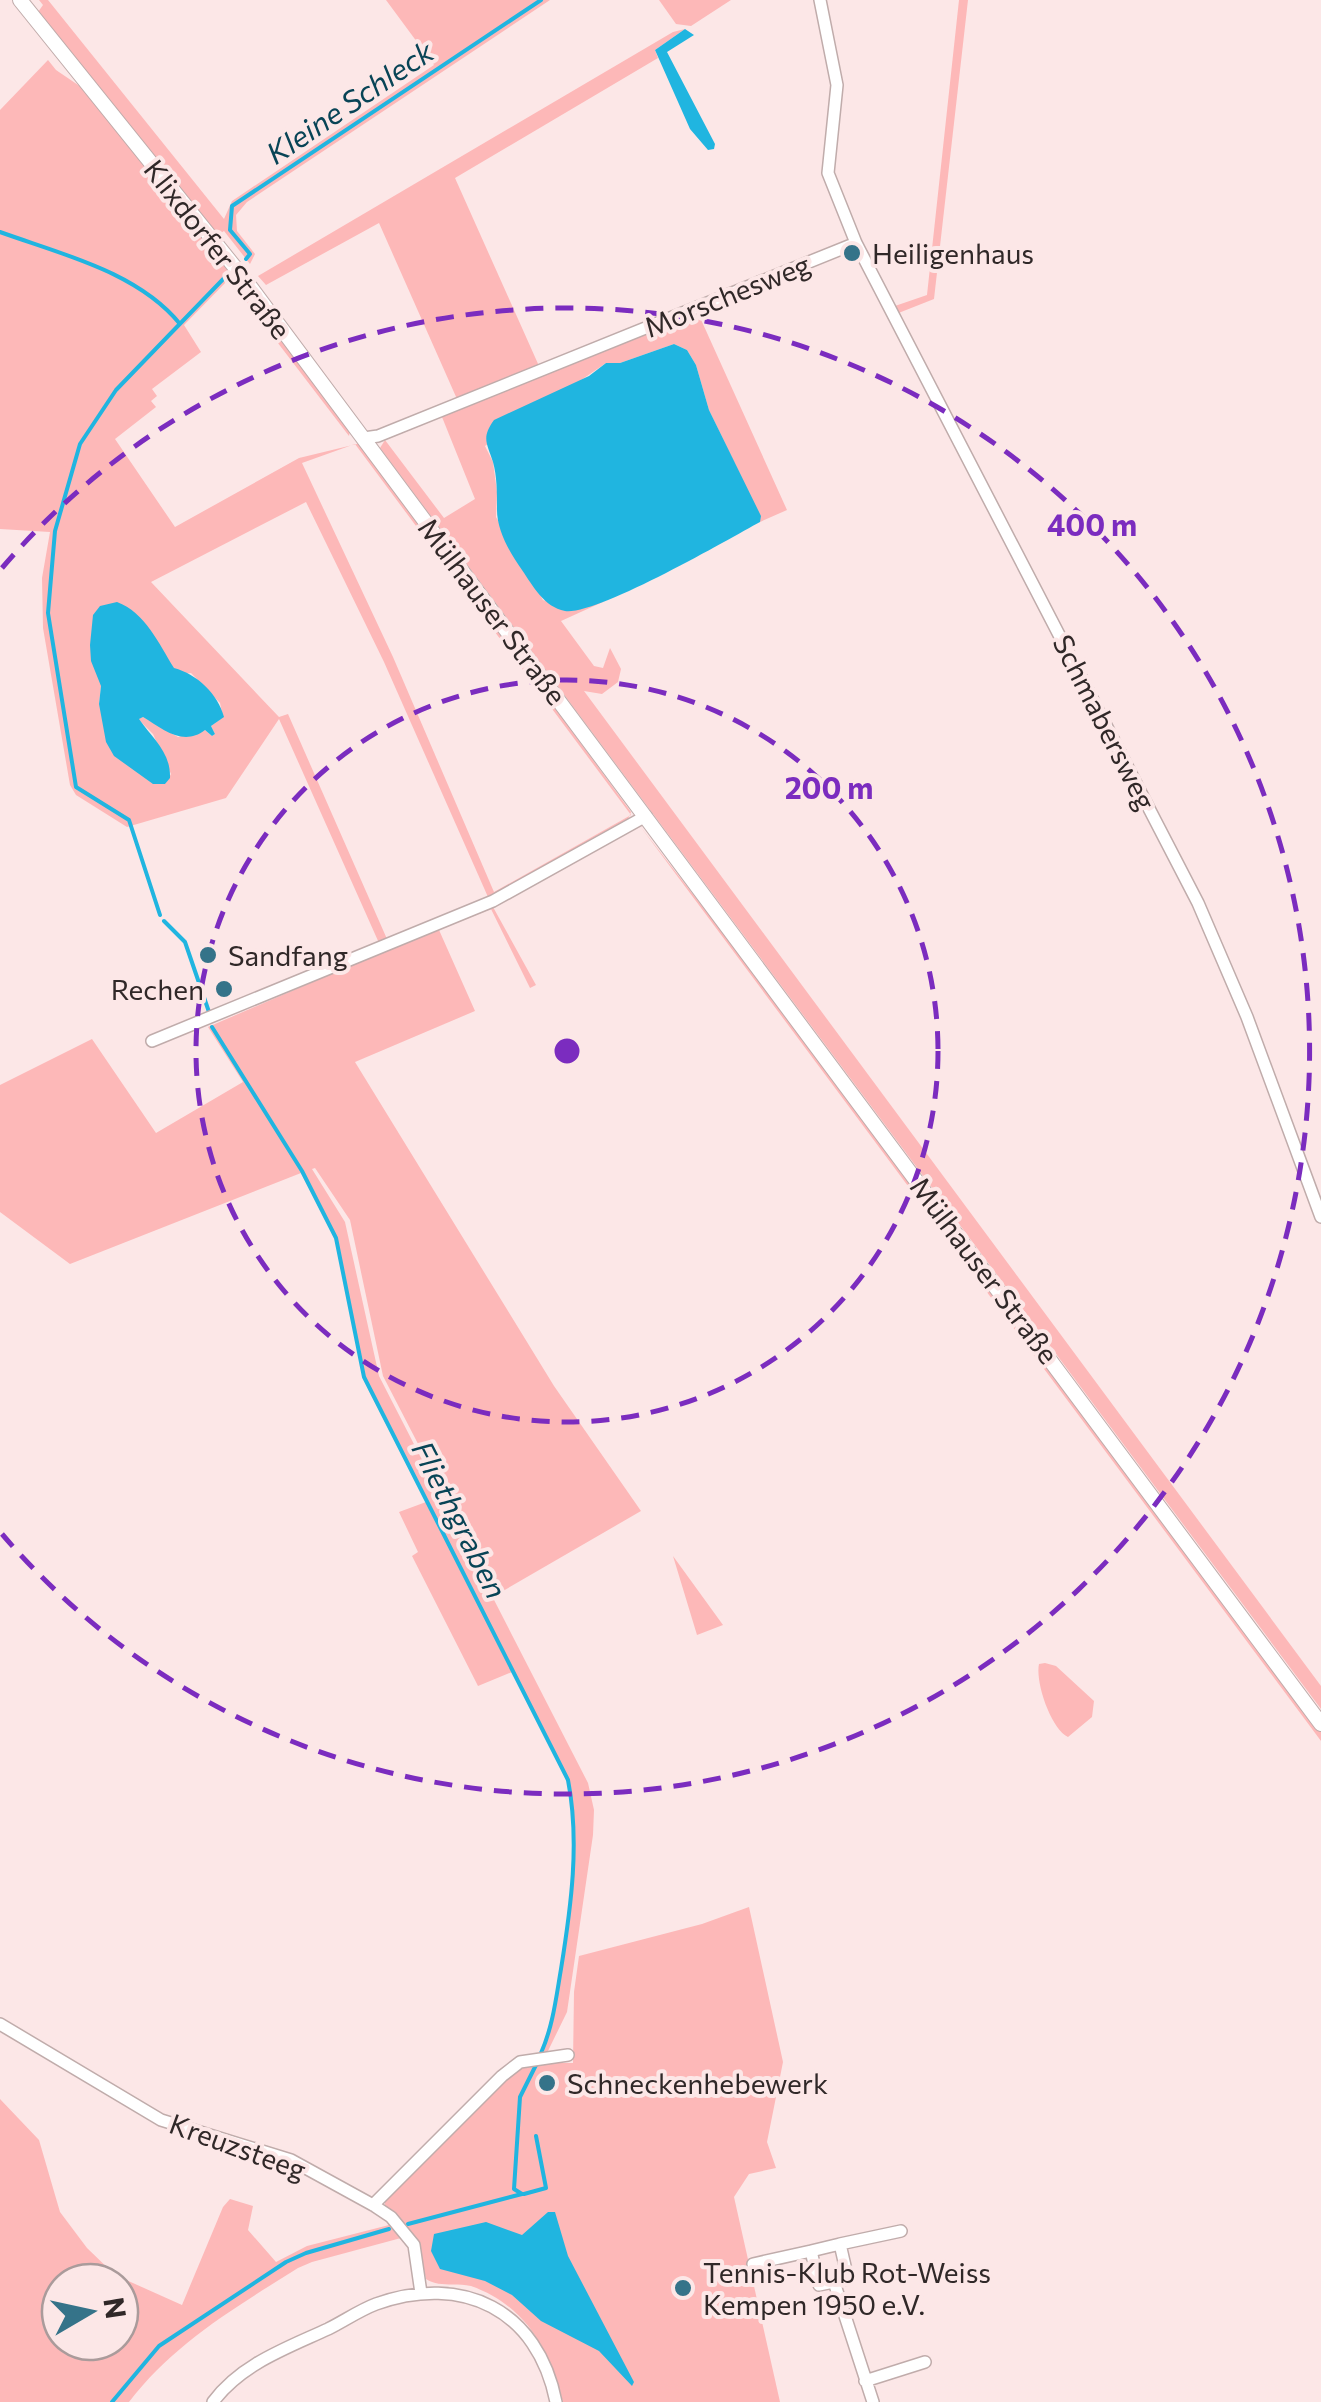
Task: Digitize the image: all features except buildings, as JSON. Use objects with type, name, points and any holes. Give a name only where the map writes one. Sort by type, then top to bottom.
[{"type":"street","name":"Klixdorfer Straße","points":[[20,0],[246,280],[412,501]]},
{"type":"street","points":[[820,0],[837,85],[828,173],[856,243]]},
{"type":"street","name":"Morschesweg","points":[[364,438],[378,436],[856,243]]},
{"type":"street","name":"Schmabersweg","points":[[856,243],[1198,902],[1321,1217]]},
{"type":"street","name":"Mülhauser Straße","points":[[412,501],[1321,1724]]},
{"type":"street","points":[[152,1041],[493,901],[646,816]]},
{"type":"street","name":"Kreuzsteeg","points":[[0,2024],[161,2120],[292,2160],[373,2205],[391,2217],[414,2245],[421,2293]]},
{"type":"street","points":[[373,2205],[520,2062],[568,2055]]},
{"type":"street","points":[[753,2264],[901,2231]]},
{"type":"street","points":[[811,2251],[819,2285],[848,2279],[840,2244]]},
{"type":"street","points":[[834,2282],[873,2402]]},
{"type":"street","points":[[213,2402],[230,2383],[284,2348],[376,2304],[421,2293],[477,2298],[515,2321],[529,2336],[546,2366],[556,2402]]},
{"type":"street","points":[[865,2381],[925,2362]]},
{"type":"shaded area","points":[[39,0],[48,0],[224,219],[232,201],[434,65],[386,0],[550,0],[247,202],[236,215],[237,231],[255,254],[250,264],[224,231],[218,235],[38,12],[43,5]]},
{"type":"shaded area","points":[[659,0],[731,0],[691,26],[676,24]]},
{"type":"shaded area","points":[[959,0],[968,0],[934,299],[896,314],[892,307],[927,295]]},
{"type":"shaded area","points":[[685,29],[655,50],[658,58],[455,178],[539,366],[457,399],[379,223],[266,285],[258,276],[673,32]]},
{"type":"shaded area","points":[[48,60],[84,89],[234,275],[350,431],[349,436],[229,279],[184,325],[201,352],[152,389],[157,396],[151,401],[156,407],[115,439],[175,527],[299,458],[351,445],[302,463],[393,657],[494,892],[629,816],[626,824],[489,898],[379,943],[279,719],[226,798],[127,827],[76,795],[70,785],[43,628],[42,578],[50,532],[0,529],[0,110]],"holes":[[[306,502],[384,662],[488,897],[387,939],[288,714],[279,717],[151,582]],[[191,673],[220,703],[223,717],[211,726],[215,734],[212,736],[205,730],[178,737],[143,717],[138,719],[153,734],[171,774],[165,784],[99,704],[101,686]]]},
{"type":"shaded area","points":[[698,313],[787,510],[760,522],[709,410],[696,365],[687,350],[674,344],[620,363],[606,363],[485,446],[493,462],[496,517],[543,600],[571,611],[605,601],[561,621],[594,666],[603,668],[610,648],[621,669],[618,682],[602,694],[584,691],[1321,1686],[1321,1709],[380,448],[385,440],[444,518],[475,499],[442,417]]},
{"type":"shaded area","points":[[361,443],[630,814],[355,444]]},
{"type":"shaded area","points":[[640,826],[788,1017],[1321,1731],[1321,1741]]},
{"type":"shaded area","points":[[493,907],[536,985],[530,988],[491,909],[439,930],[475,1011],[355,1062],[554,1386],[641,1511],[496,1595],[383,1376],[350,1220],[315,1168],[312,1169],[345,1222],[379,1376],[588,1783],[594,1810],[593,1835],[567,2012],[546,2055],[539,2055],[556,1997],[572,1878],[572,1807],[567,1782],[512,1672],[478,1686],[412,1556],[418,1552],[399,1512],[426,1502],[368,1389],[335,1239],[301,1173],[70,1264],[0,1212],[0,1085],[92,1039],[156,1133],[243,1082],[208,1027]]},
{"type":"shaded area","points":[[673,1556],[723,1625],[697,1635]]},
{"type":"shaded area","points":[[1039,1664],[1056,1666],[1094,1701],[1092,1717],[1068,1737],[1050,1715],[1042,1693],[1038,1672]]},
{"type":"shaded area","points":[[749,1907],[783,2062],[767,2142],[776,2168],[749,2174],[734,2197],[780,2402],[563,2402],[542,2347],[520,2317],[490,2294],[471,2286],[426,2279],[417,2239],[385,2207],[385,2201],[505,2078],[529,2063],[573,2063],[579,1956],[702,1924]]},
{"type":"shaded area","points":[[0,2099],[39,2140],[60,2212],[102,2262],[40,2262],[40,2362],[140,2362],[140,2286],[182,2305],[223,2207],[230,2199],[253,2206],[248,2230],[276,2262],[307,2246],[389,2225],[401,2238],[298,2268],[186,2344],[129,2402],[0,2402]]},
{"type":"water","points":[[685,29],[694,35],[667,52],[715,144],[714,149],[708,150],[690,129],[655,50]]},
{"type":"water","points":[[674,344],[687,350],[696,365],[709,410],[761,516],[760,522],[604,602],[581,609],[558,609],[535,589],[501,533],[495,473],[486,441],[488,431],[494,420],[589,376],[606,363],[620,363]]},
{"type":"water","points":[[117,602],[143,621],[174,668],[205,686],[224,717],[211,726],[215,734],[212,736],[205,730],[189,737],[166,731],[143,717],[139,719],[167,760],[170,778],[165,784],[153,784],[114,756],[106,742],[99,704],[101,686],[91,661],[90,645],[93,615],[100,606]]},
{"type":"water","points":[[548,2212],[555,2212],[568,2256],[634,2382],[632,2386],[599,2351],[541,2321],[512,2295],[485,2281],[440,2269],[431,2251],[434,2234],[486,2222],[522,2235]]},
{"type":"waterway","name":"Kleine Schleck","points":[[246,259],[250,254],[230,230],[232,206],[541,0]]},
{"type":"waterway","points":[[0,232],[121,278],[163,306],[180,324]]},
{"type":"waterway","name":"Fliethgraben","points":[[160,915],[129,820],[76,787],[48,613],[55,531],[80,444],[116,390],[230,272]]},
{"type":"waterway","name":"Fliethgraben","points":[[164,921],[185,942],[209,1012]]},
{"type":"waterway","name":"Fliethgraben","points":[[212,1027],[302,1171],[336,1238],[364,1377],[568,1780],[574,1851],[571,1898],[554,2012],[541,2053]]},
{"type":"waterway","name":"Fliethgraben","points":[[408,2224],[522,2194],[514,2189],[520,2097],[536,2065]]},
{"type":"waterway","points":[[524,2194],[546,2188],[536,2136]]},
{"type":"waterway","name":"Fliethgraben","points":[[112,2402],[159,2346],[286,2262],[389,2229]]},
{"type":"place","name":"Heiligenhaus","points":[[852,253]]},
{"type":"place","name":"Sandfang","points":[[208,955]]},
{"type":"place","name":"Rechen","points":[[224,989]]},
{"type":"place","name":"Schneckenhebewerk","points":[[547,2083]]},
{"type":"place","name":"Tennis-Klub Rot-Weiss Kempen 1950 e.V.","points":[[683,2288]]}]
